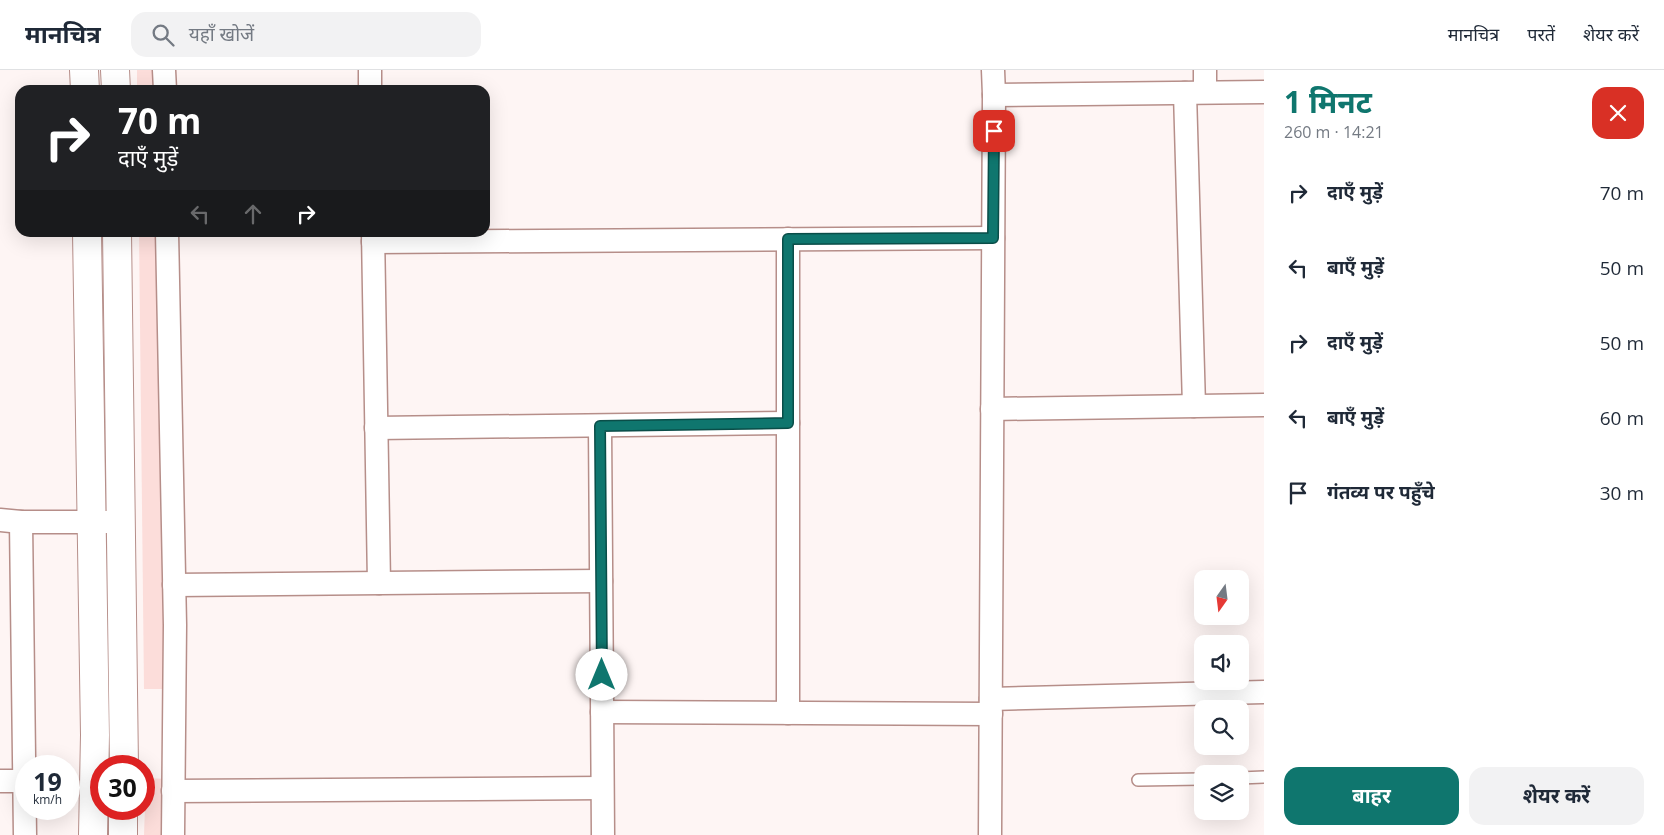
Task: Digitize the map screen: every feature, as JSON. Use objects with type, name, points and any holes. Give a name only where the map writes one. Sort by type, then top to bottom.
[{"type":"street","points":[[84,70],[85,85]]},
{"type":"street","points":[[115,70],[116,85]]},
{"type":"street","points":[[164,70],[165,85]]},
{"type":"street","points":[[370,70],[370,85]]},
{"type":"street","points":[[990,835],[993,70]]},
{"type":"street","points":[[1194,406],[1195,93],[1204,70]]},
{"type":"street","points":[[994,95],[1264,92]]},
{"type":"street","points":[[87,237],[95,735],[93,835]]},
{"type":"street","points":[[117,237],[124,755]]},
{"type":"street","points":[[168,237],[174,585],[173,835]]},
{"type":"street","points":[[379,583],[373,237],[993,238]]},
{"type":"street","points":[[788,239],[788,713]]},
{"type":"street","points":[[992,409],[1264,405]]},
{"type":"street","points":[[376,428],[788,423]]},
{"type":"street","points":[[600,426],[603,835]]},
{"type":"street","points":[[23,755],[10,521],[121,522]]},
{"type":"street","points":[[174,585],[601,581]]},
{"type":"street","points":[[602,712],[788,713],[991,707],[1264,692]]},
{"type":"street","points":[[0,781],[15,781]]},
{"type":"street","points":[[173,792],[602,788]]},
{"type":"street","points":[[25,820],[25,835]]},
{"type":"street","points":[[123,820],[123,835]]},
{"type":"lane","points":[[1249,778],[1264,777]]},
{"type":"lane","points":[[1138,780],[1194,779]]},
{"type":"shaded area","points":[[137,70],[158,70],[158,85],[137,85]]},
{"type":"shaded area","points":[[139,237],[159,237],[164,689],[144,689]]},
{"type":"shaded area","points":[[155,778],[168,779],[166,835],[144,835],[145,820],[155,820]]},
{"type":"route","points":[[602,675],[600,426],[788,423],[788,239],[993,238],[994,131]]}]
